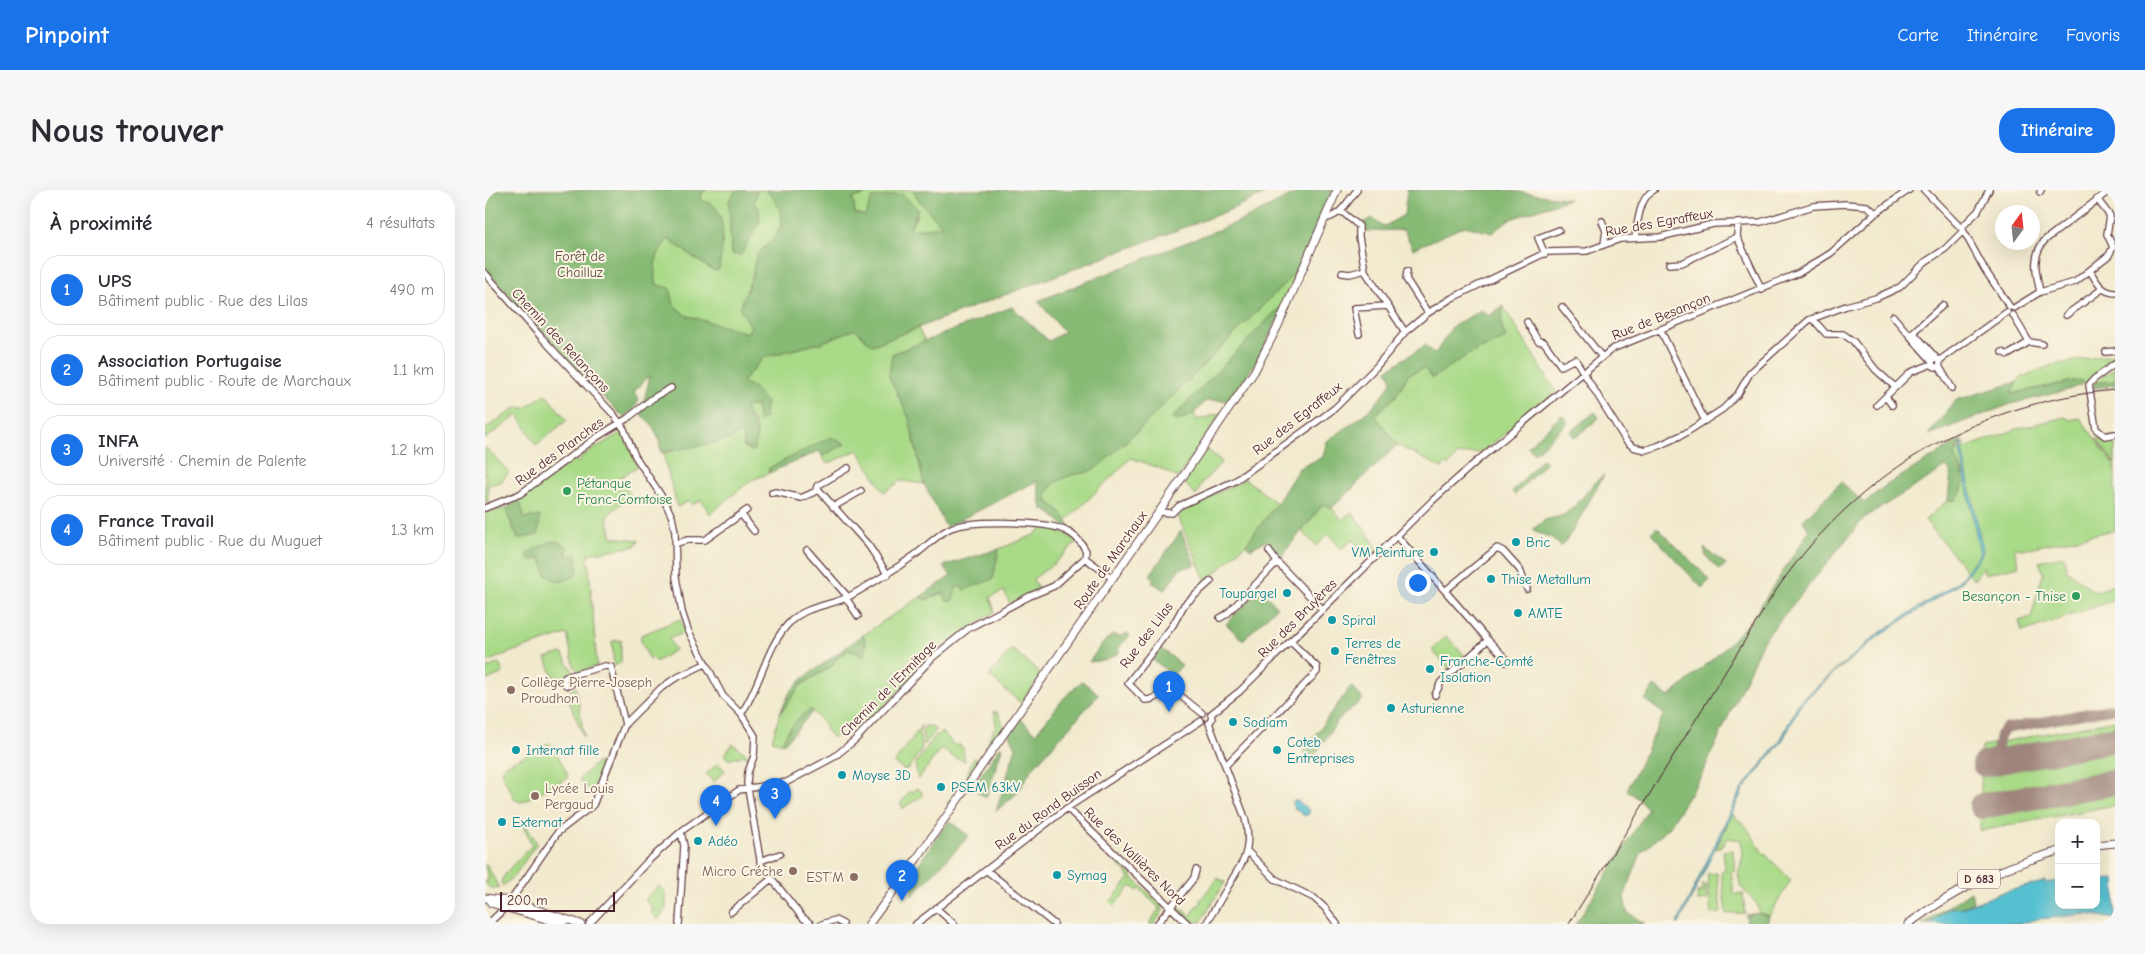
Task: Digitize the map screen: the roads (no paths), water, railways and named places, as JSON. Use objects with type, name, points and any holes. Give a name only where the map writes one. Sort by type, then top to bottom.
[{"type":"main road","name":"Route de Marchaux","points":[[869,924],[1161,509],[1262,359],[1337,190]]},
{"type":"main road","points":[[2100,847],[2115,845]]},
{"type":"main road","name":"D 683","points":[[1908,924],[1936,904],[1979,880],[2012,865],[2055,854]]},
{"type":"main road","name":"D 683","points":[[1913,924],[1942,904],[1990,878],[2013,868],[2055,854]]},
{"type":"main road","points":[[485,898],[546,911],[581,924]]},
{"type":"main road","points":[[485,903],[508,904],[563,924]]},
{"type":"street","points":[[1324,219],[1341,211],[1357,190]]},
{"type":"street","points":[[1635,237],[1644,201],[1654,190]]},
{"type":"street","name":"Rue de Besançon","points":[[1397,536],[1477,461],[1602,357],[1618,346],[1799,274],[1831,254],[1876,213],[1909,190]]},
{"type":"street","points":[[1924,190],[1963,230],[2029,342]]},
{"type":"street","points":[[1527,322],[1538,341],[1544,342],[1561,366],[1575,359],[1626,441],[1633,447],[1645,450],[1657,446],[1705,421],[1723,408],[1738,394],[1750,373],[1809,320],[1846,306],[1883,296],[1900,287],[1925,262],[1945,249],[1963,230],[1978,211],[1989,190]]},
{"type":"street","points":[[2041,292],[2035,261],[2038,248],[2045,240],[2110,190]]},
{"type":"street","points":[[1877,406],[1911,372],[1936,362],[2041,292],[2075,282],[2109,255],[2113,247],[2107,234],[2109,216],[2097,199]]},
{"type":"street","name":"Rue des Egraffeux","points":[[1161,509],[1173,511],[1179,506],[1235,481],[1335,408],[1376,367],[1405,332],[1427,313],[1452,298],[1545,254],[1587,251],[1620,239],[1660,237],[1698,227],[1761,222],[1813,206],[1829,204],[1867,206],[1876,213]]},
{"type":"street","points":[[1341,211],[1359,226],[1365,270],[1405,332]]},
{"type":"street","points":[[1602,221],[1606,231],[1604,244]]},
{"type":"street","points":[[1738,224],[1737,237],[1761,290]]},
{"type":"street","points":[[1545,254],[1538,238],[1559,230]]},
{"type":"street","points":[[1669,264],[1682,263],[1737,237]]},
{"type":"street","points":[[1342,273],[1350,274],[1365,270]]},
{"type":"street","points":[[1407,271],[1406,278],[1427,313]]},
{"type":"street","points":[[2090,271],[2102,289],[2106,292],[2115,293]]},
{"type":"street","name":"Chemin des Relançons","points":[[485,273],[614,415],[619,424],[624,428],[635,456],[668,509],[673,525],[676,577],[682,612],[688,630],[723,696],[741,714],[755,739],[753,760],[748,772],[748,788],[760,861]]},
{"type":"street","points":[[2065,314],[2102,289]]},
{"type":"street","points":[[1911,334],[1943,305]]},
{"type":"street","points":[[1359,334],[1354,308],[1387,306]]},
{"type":"street","points":[[1562,307],[1602,357]]},
{"type":"street","points":[[1893,316],[1936,362],[1952,388]]},
{"type":"street","points":[[1813,320],[1826,334],[1843,334],[1853,341],[1876,370],[1895,387]]},
{"type":"street","points":[[1660,329],[1705,421]]},
{"type":"street","points":[[2002,352],[2008,355],[2029,342],[2042,344]]},
{"type":"street","points":[[2106,352],[2115,351]]},
{"type":"street","points":[[2115,364],[2093,379],[2089,386],[2096,429],[2105,436],[2115,434]]},
{"type":"street","name":"Rue des Planches","points":[[485,508],[520,494],[653,398],[671,388]]},
{"type":"street","points":[[1887,397],[1892,405]]},
{"type":"street","points":[[772,493],[776,492],[801,498],[817,490],[817,486],[848,468]]},
{"type":"street","points":[[817,490],[869,546],[888,574]]},
{"type":"street","points":[[833,507],[861,490]]},
{"type":"street","points":[[675,544],[687,540],[705,540],[744,512],[754,531]]},
{"type":"street","points":[[741,714],[756,688],[779,637],[787,625],[806,610],[847,598],[888,574],[951,528],[1000,522],[1045,525],[1063,529],[1073,534],[1086,551],[1085,558],[1112,578]]},
{"type":"street","points":[[1397,536],[1446,590],[1486,641],[1506,659],[1505,662]]},
{"type":"street","name":"Rue des Bruyères","points":[[1211,714],[1240,691],[1397,536]]},
{"type":"street","points":[[1446,590],[1497,548],[1503,551],[1520,570],[1527,589]]},
{"type":"street","points":[[807,550],[847,598],[858,616]]},
{"type":"street","points":[[1269,551],[1277,562],[1323,610]]},
{"type":"street","name":"Chemin de l'Ermitage","points":[[589,924],[648,861],[681,832],[739,790],[787,782],[834,757],[855,740],[931,658],[969,628],[1030,596],[1054,586],[1085,558]]},
{"type":"street","points":[[1220,618],[1227,614],[1277,562]]},
{"type":"street","name":"Rue des Lilas","points":[[1202,713],[1172,689],[1166,690],[1153,700],[1145,700],[1127,683],[1173,625],[1184,605],[1211,581]]},
{"type":"street","points":[[1226,765],[1317,672],[1317,668],[1291,641]]},
{"type":"street","points":[[1435,695],[1441,682],[1486,641]]},
{"type":"street","points":[[488,924],[508,904],[558,832],[593,805],[625,724],[661,688],[674,679],[705,664]]},
{"type":"street","points":[[580,674],[572,683],[572,678],[569,676],[605,666],[611,667],[625,724]]},
{"type":"street","points":[[1207,712],[1211,714],[1212,718],[1209,723],[1206,724],[1201,721],[1202,713],[1207,712]]},
{"type":"street","name":"Rue du Rond Buisson","points":[[916,924],[1067,808],[1201,721]]},
{"type":"street","points":[[1199,924],[1207,922],[1247,851],[1248,829],[1209,723]]},
{"type":"street","name":"Rue des Vallières Nord","points":[[1067,808],[1189,924]]},
{"type":"street","points":[[679,924],[684,846],[681,832]]},
{"type":"street","points":[[1247,851],[1275,879],[1314,898],[1325,908],[1337,924]]},
{"type":"street","points":[[780,854],[760,861],[771,879],[805,921],[811,924]]},
{"type":"street","points":[[986,870],[1054,924]]},
{"type":"street","points":[[1157,924],[1194,878],[1196,870]]},
{"type":"street","points":[[731,912],[771,879]]},
{"type":"street","points":[[936,908],[954,924]]},
{"type":"street","points":[[822,924],[835,920],[843,924]]},
{"type":"water","points":[[1964,442],[1962,449],[1983,551],[1981,556],[1960,583],[1879,636],[1801,703],[1783,740],[1743,790],[1679,924],[1677,924],[1740,791],[1780,741],[1799,702],[1878,634],[1959,581],[1980,554],[1960,450],[1961,444]]},
{"type":"water","points":[[1294,801],[1298,801],[1308,809],[1309,814],[1305,816],[1294,808],[1292,804]]},
{"type":"water","points":[[2115,879],[2115,919],[2088,914],[2038,919],[2019,924],[1929,924],[1949,908],[1964,907],[2001,893],[2043,882],[2044,880],[2046,883],[2055,882],[2055,909],[2100,909],[2100,880]]},
{"type":"railway","points":[[1569,924],[1773,595],[1804,553],[1839,515],[1878,481],[1920,453],[1965,429],[2013,410],[2063,397],[2115,390]]},
{"type":"place","name":"Pétanque Franc-Comtoise","points":[[567,491]]},
{"type":"place","name":"Bric","points":[[1516,542]]},
{"type":"place","name":"VM Peinture","points":[[1434,552]]},
{"type":"place","name":"Thise Metallum","points":[[1491,579]]},
{"type":"place","name":"Toupargel","points":[[1287,593]]},
{"type":"place","name":"Besançon - Thise","points":[[2076,596]]},
{"type":"place","name":"AMTE","points":[[1518,613]]},
{"type":"place","name":"Spiral","points":[[1332,620]]},
{"type":"place","name":"Terres de Fenêtres","points":[[1335,651]]},
{"type":"place","name":"Franche-Comté Isolation","points":[[1430,669]]},
{"type":"place","name":"Collège Pierre-Joseph Proudhon","points":[[511,690]]},
{"type":"place","name":"Asturienne","points":[[1391,708]]},
{"type":"place","name":"UPS","points":[[1169,712]]},
{"type":"place","name":"Sodiam","points":[[1233,722]]},
{"type":"place","name":"Internat fille","points":[[516,750]]},
{"type":"place","name":"Coteb Entreprises","points":[[1277,750]]},
{"type":"place","name":"Moyse 3D","points":[[842,775]]},
{"type":"place","name":"PSEM 63kV","points":[[941,787]]},
{"type":"place","name":"Lycée Louis Pergaud","points":[[535,796]]},
{"type":"place","name":"INFA","points":[[775,819]]},
{"type":"place","name":"Externat","points":[[502,822]]},
{"type":"place","name":"France Travail","points":[[716,826]]},
{"type":"place","name":"Adéo","points":[[698,841]]},
{"type":"place","name":"Micro Créche","points":[[793,871]]},
{"type":"place","name":"Symag","points":[[1057,875]]},
{"type":"place","name":"EST’M","points":[[854,877]]},
{"type":"place","name":"Association Portugaise","points":[[902,901]]},
{"type":"park label","name":"Forêt de Chailluz","points":[[580,264]]}]
